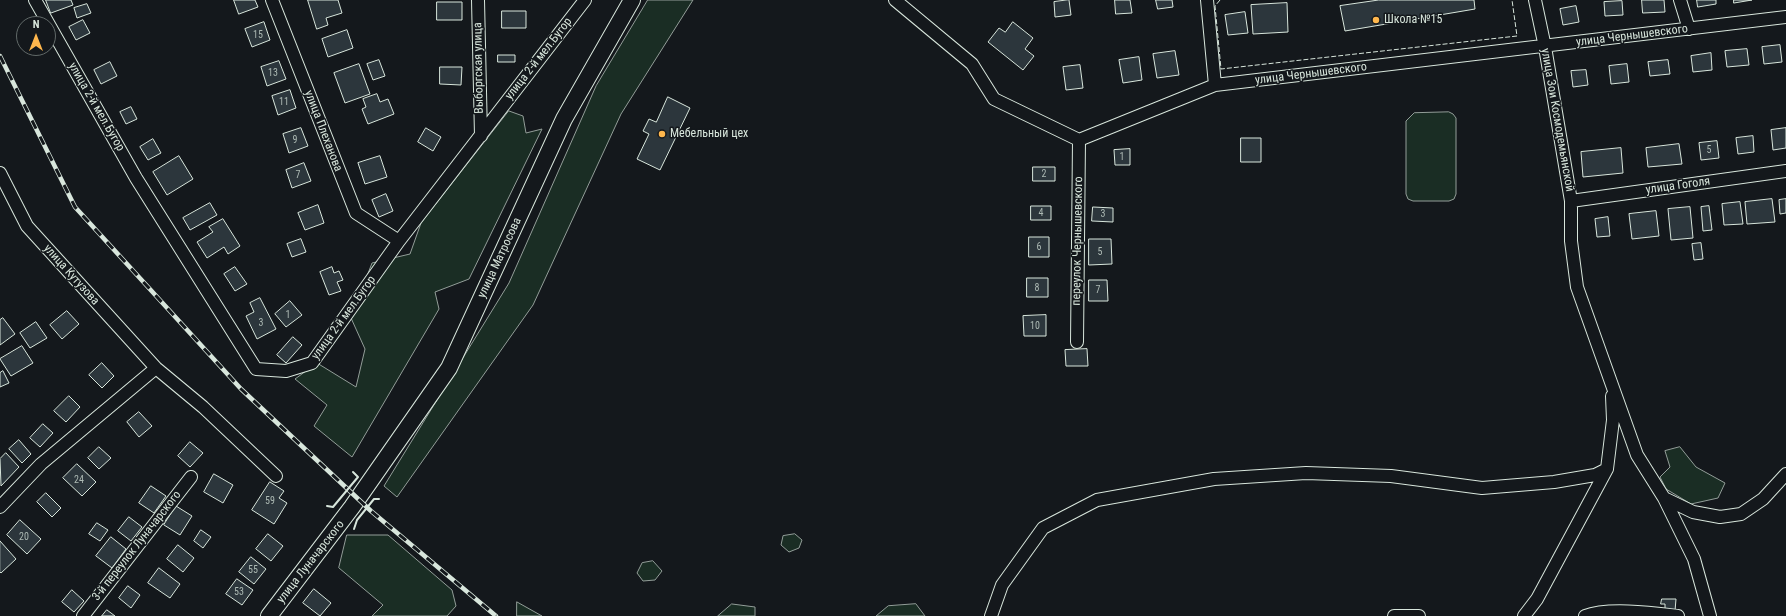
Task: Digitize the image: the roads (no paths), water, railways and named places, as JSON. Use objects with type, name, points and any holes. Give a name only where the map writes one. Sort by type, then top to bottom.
[{"type":"main road","name":"улица Матросова","points":[[352,507],[449,368],[564,118],[632,0]]},
{"type":"main road","name":"улица Луначарского","points":[[269,616],[352,507]]},
{"type":"street","name":"улица 2-й мел.Бугор","points":[[35,0],[136,178],[256,369],[286,371],[312,363],[399,241],[585,0]]},
{"type":"street","name":"улица Плеханова","points":[[272,0],[356,213],[399,241]]},
{"type":"street","name":"Выборгская улица","points":[[478,0],[481,136]]},
{"type":"street","points":[[895,0],[972,64],[994,99],[1079,140]]},
{"type":"street","points":[[1207,0],[1215,85]]},
{"type":"street","name":"улица Зои Космодемьянской","points":[[1535,0],[1545,47],[1571,201],[1571,241],[1577,287],[1637,455],[1664,498],[1694,558],[1710,616]]},
{"type":"street","points":[[1680,0],[1689,28]]},
{"type":"street","name":"улица Чернышевского","points":[[1079,140],[1215,85],[1545,47],[1786,17]]},
{"type":"street","name":"переулок Чернышевского","points":[[1077,342],[1079,140]]},
{"type":"street","name":"улица Гоголя","points":[[1571,201],[1786,172]]},
{"type":"street","name":"улица Кутузова","points":[[0,173],[27,226],[156,368],[203,407],[276,476]]},
{"type":"street","points":[[0,507],[42,464],[156,368]]},
{"type":"street","points":[[1524,616],[1537,599],[1607,469],[1613,420],[1611,383]]},
{"type":"street","points":[[991,616],[1002,585],[1043,528],[1097,500],[1221,478],[1306,473],[1375,476],[1482,488],[1554,482],[1595,475],[1607,469]]},
{"type":"street","points":[[1664,498],[1692,512],[1720,516],[1741,514],[1763,499],[1786,474]]},
{"type":"street","name":"3-й переулок Луначарского","points":[[83,616],[191,476]]},
{"type":"street","points":[[1585,616],[1596,612],[1653,613],[1678,616]]},
{"type":"street","points":[[1394,616],[1419,616]]},
{"type":"railway","points":[[0,56],[75,207],[241,389],[371,511],[496,616]]},
{"type":"place","name":"Школа №15","points":[[1376,20]]},
{"type":"place","name":"Мебельный цех","points":[[662,134]]}]
